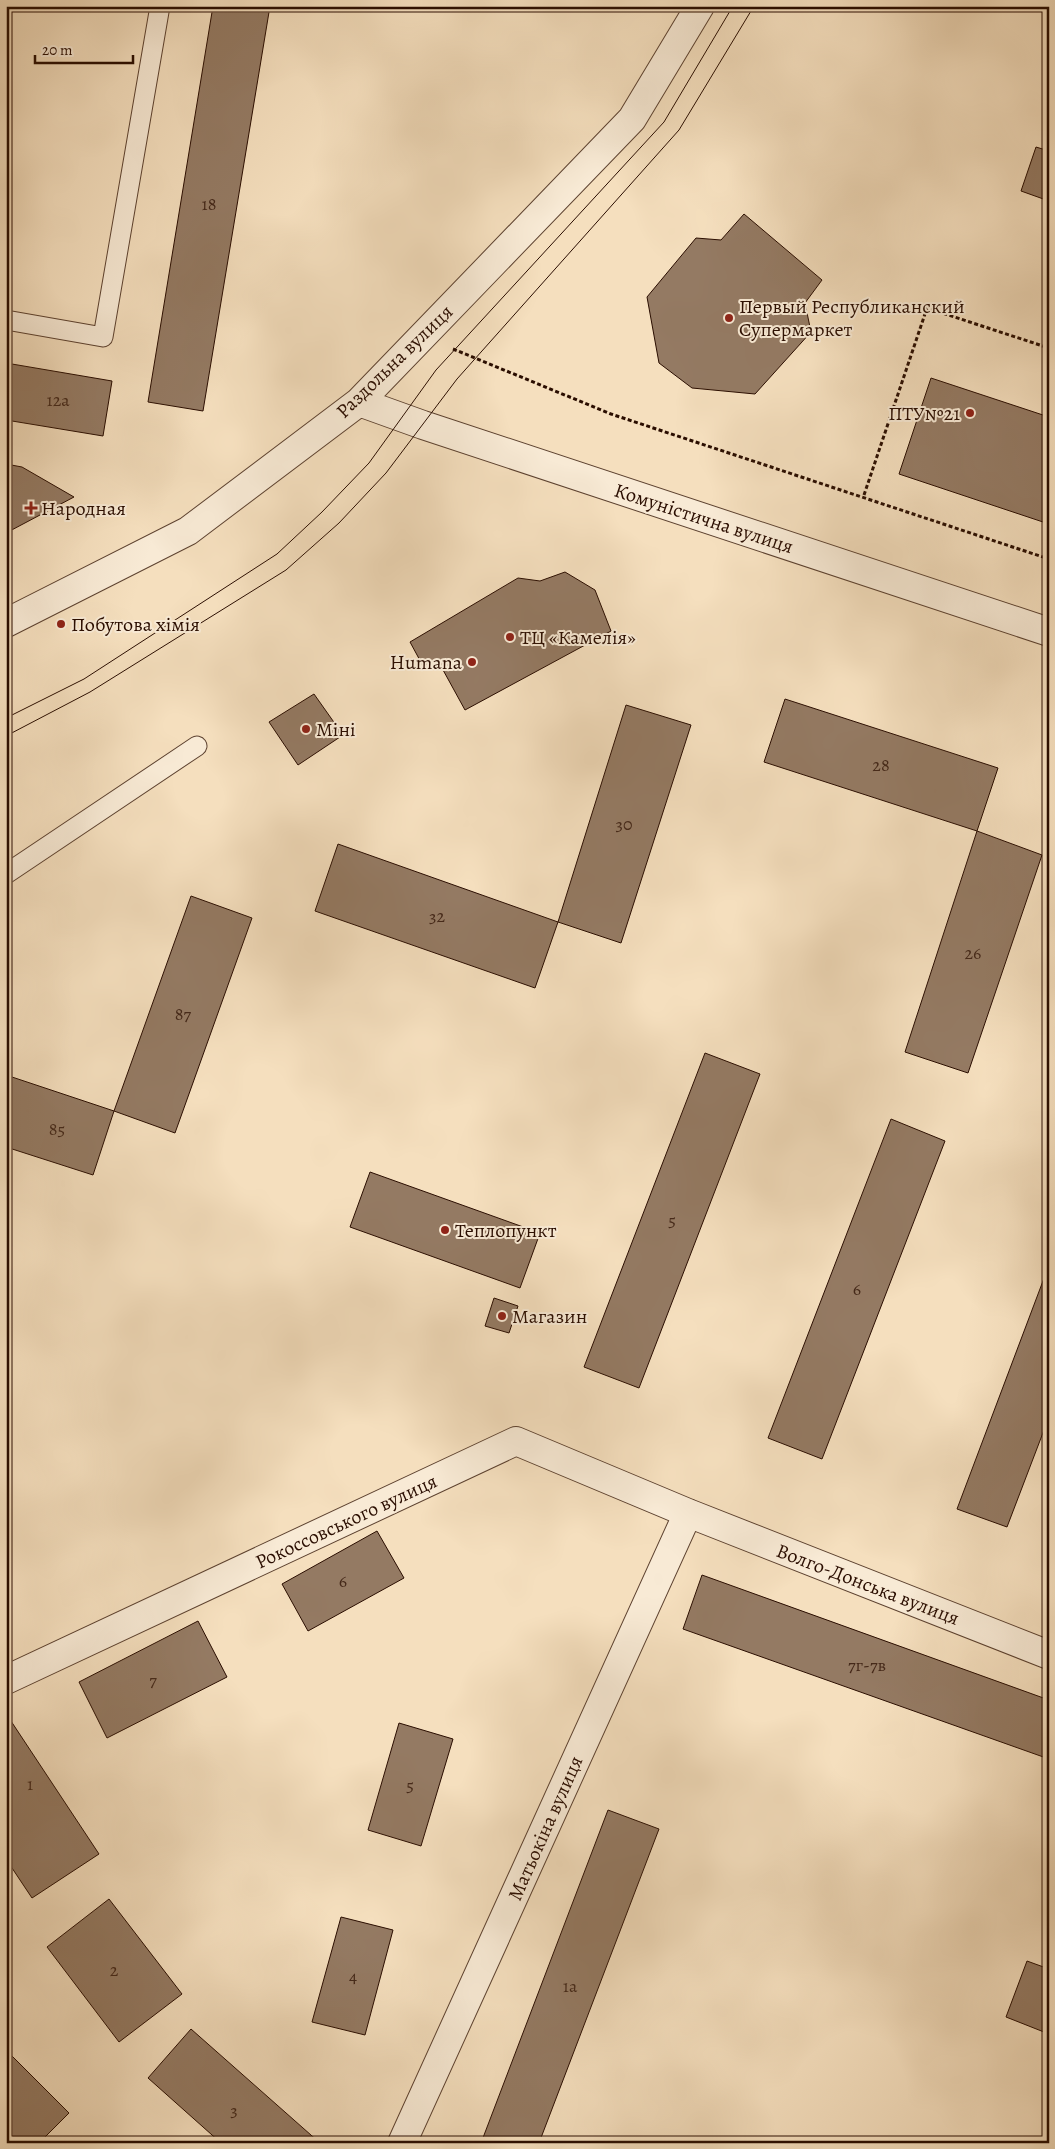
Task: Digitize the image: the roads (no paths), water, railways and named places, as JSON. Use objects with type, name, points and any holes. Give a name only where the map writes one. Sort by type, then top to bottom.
[{"type":"street","name":"Раздольна вулиця","points":[[6,622],[188,531],[359,402],[632,119],[700,6]]},
{"type":"street","name":"Комуністична вулиця","points":[[359,402],[1049,632]]},
{"type":"street","name":"Рокоссовського вулиця","points":[[6,1680],[516,1441],[688,1513]]},
{"type":"street","name":"Волго-Донська вулиця","points":[[688,1513],[1049,1655]]},
{"type":"street","name":"Матьокіна вулиця","points":[[402,2143],[688,1513]]},
{"type":"lane","points":[[6,320],[103,336],[160,6]]},
{"type":"lane","points":[[6,874],[197,746]]},
{"type":"tram line","points":[[6,718],[84,679],[277,554],[322,512],[369,463],[436,370],[664,122],[733,6]]},
{"type":"tram line","points":[[6,736],[90,692],[286,570],[339,523],[386,473],[457,379],[679,130],[754,6]]},
{"type":"place","name":"Первый Республиканский Супермаркет","points":[[729,318]]},
{"type":"place","name":"ПТУ№21","points":[[970,413]]},
{"type":"place","name":"Народная","points":[[31,508]]},
{"type":"place","name":"Побутова хімія","points":[[61,624]]},
{"type":"place","name":"ТЦ «Камелія»","points":[[510,637]]},
{"type":"place","name":"Humana","points":[[472,662]]},
{"type":"place","name":"Міні","points":[[306,729]]},
{"type":"place","name":"Теплопункт","points":[[445,1230]]},
{"type":"place","name":"Магазин","points":[[502,1316]]}]
